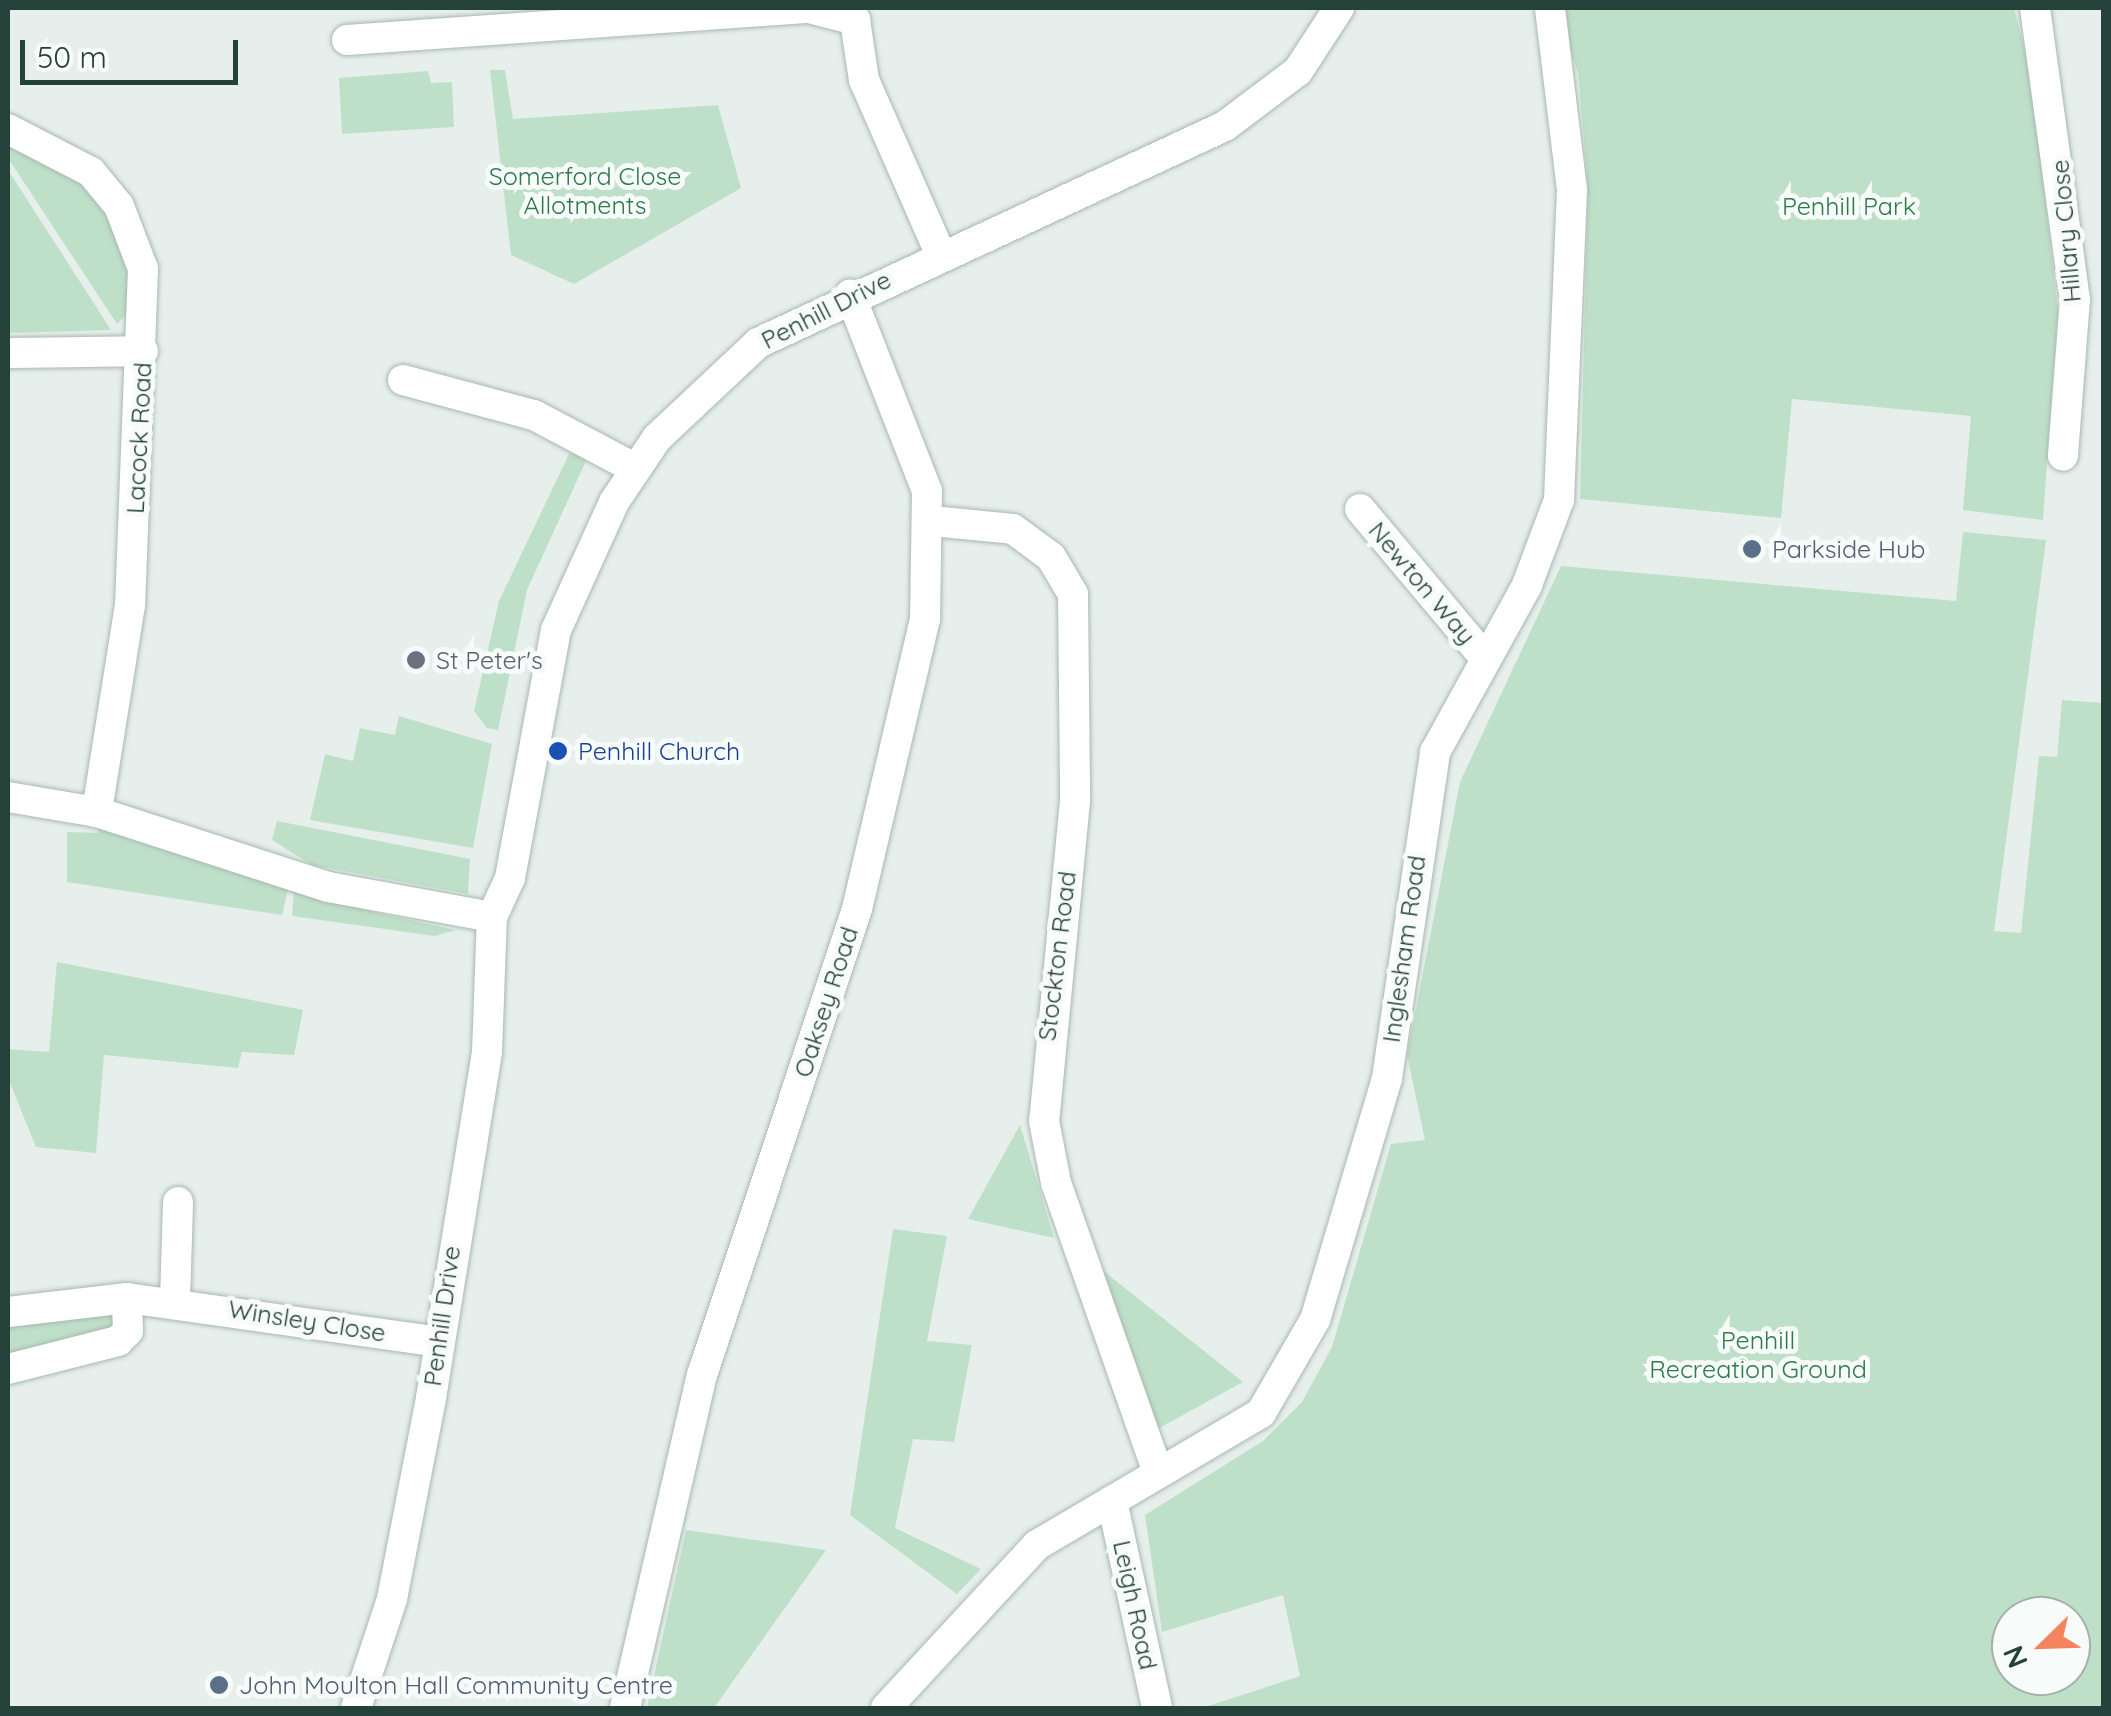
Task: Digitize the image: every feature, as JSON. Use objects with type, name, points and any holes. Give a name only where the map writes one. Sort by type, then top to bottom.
[{"type":"street","points":[[348,40],[809,8],[858,14],[864,80],[940,253]]},
{"type":"street","name":"Penhill Drive","points":[[356,1708],[392,1598],[487,1052],[492,917],[510,878],[556,630],[634,468],[729,365],[850,295],[1248,112],[1298,71],[1338,8]]},
{"type":"street","name":"Inglesham Road","points":[[886,1708],[1018,1561],[1260,1413],[1314,1320],[1387,1078],[1435,752],[1485,658],[1560,500],[1572,190],[1550,8]]},
{"type":"street","name":"Hillary Close","points":[[2035,8],[2089,298],[2062,456]]},
{"type":"street","name":"Lacock Road","points":[[8,129],[72,156],[120,206],[143,269],[143,351],[130,604],[98,812]]},
{"type":"street","name":"Oaksey Road","points":[[626,1708],[736,1256],[867,872],[925,619],[932,520],[850,295]]},
{"type":"street","points":[[8,353],[143,351]]},
{"type":"street","points":[[403,380],[534,415],[634,468]]},
{"type":"street","name":"Newton Way","points":[[1360,509],[1485,658]]},
{"type":"street","name":"Stockton Road","points":[[932,520],[1013,529],[1051,557],[1073,594],[1074,801],[1044,1121],[1056,1182],[1158,1473]]},
{"type":"street","points":[[8,797],[98,812],[328,887],[492,917]]},
{"type":"street","points":[[175,1300],[178,1202]]},
{"type":"street","points":[[8,1369],[118,1341],[128,1331],[126,1298]]},
{"type":"street","name":"Winsley Close","points":[[8,1312],[126,1298],[175,1300],[439,1342]]},
{"type":"street","name":"Leigh Road","points":[[1112,1501],[1157,1708]]},
{"type":"green space","name":"Penhill Park","points":[[1556,8],[2014,8],[2031,73],[2058,311],[2043,520],[1963,510],[1971,416],[1792,399],[1781,518],[1580,499],[1588,187],[1578,73]]},
{"type":"green space","name":"Somerford Close Allotments","points":[[490,70],[505,70],[513,119],[718,105],[741,188],[574,284],[511,255]]},
{"type":"green space","points":[[428,71],[431,83],[452,82],[454,127],[342,134],[339,78]]},
{"type":"green space","points":[[8,142],[78,174],[123,238],[133,308],[117,324],[8,158]]},
{"type":"green space","points":[[8,170],[111,330],[8,333]]},
{"type":"green space","points":[[590,452],[527,590],[498,730],[487,728],[474,711],[499,601],[569,454]]},
{"type":"green space","name":"Penhill Recreation Ground","points":[[1963,532],[2046,540],[1994,931],[2021,933],[2039,756],[2057,757],[2062,700],[2103,703],[2103,1708],[1202,1708],[1300,1676],[1283,1595],[1162,1632],[1145,1515],[1263,1441],[1302,1402],[1332,1347],[1391,1144],[1425,1140],[1407,1055],[1460,782],[1561,566],[1956,601]]},
{"type":"green space","points":[[399,716],[492,744],[473,848],[310,820],[325,754],[353,761],[360,728],[395,735]]},
{"type":"green space","points":[[277,821],[470,859],[468,894],[312,865],[272,840]]},
{"type":"green space","points":[[99,825],[288,889],[282,915],[67,882],[67,832],[98,833]]},
{"type":"green space","points":[[294,891],[456,930],[435,936],[292,916]]},
{"type":"green space","points":[[57,962],[303,1010],[294,1055],[242,1052],[238,1068],[104,1055],[96,1153],[36,1147],[8,1078],[8,1049],[49,1052]]},
{"type":"green space","points":[[1020,1125],[1054,1238],[968,1219]]},
{"type":"green space","points":[[893,1229],[947,1236],[927,1341],[972,1345],[954,1442],[913,1439],[895,1528],[981,1569],[957,1594],[850,1515]]},
{"type":"green space","points":[[1096,1265],[1243,1382],[1152,1432]]},
{"type":"green space","points":[[110,1313],[115,1329],[8,1359],[8,1322]]},
{"type":"green space","points":[[686,1530],[826,1550],[714,1708],[647,1708]]},
{"type":"place","name":"Parkside Hub","points":[[1752,549]]},
{"type":"place","name":"St Peter's","points":[[416,660]]},
{"type":"place","name":"Penhill Church","points":[[558,751]]},
{"type":"place","name":"John Moulton Hall Community Centre","points":[[219,1685]]}]
